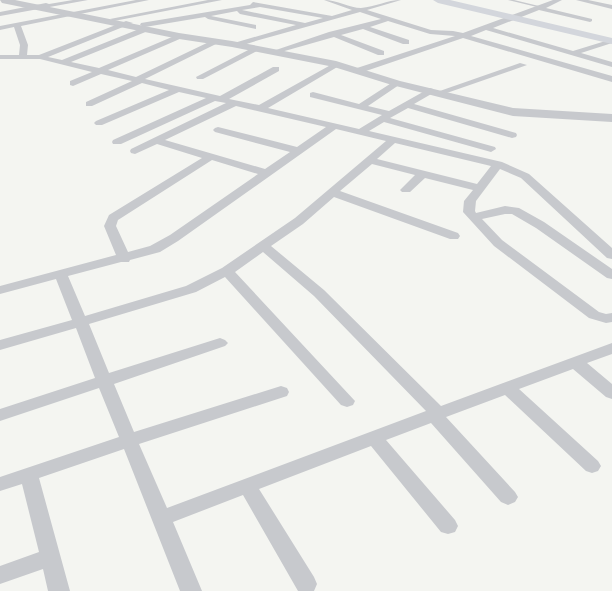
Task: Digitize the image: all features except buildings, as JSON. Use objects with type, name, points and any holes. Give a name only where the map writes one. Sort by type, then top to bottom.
[{"type":"main road","points":[[438,0],[611,41]]},
{"type":"street","points":[[21,0],[126,24],[219,39],[257,49],[336,64],[360,70],[396,83],[513,112],[612,118]]},
{"type":"street","points":[[0,14],[86,0]]},
{"type":"street","points":[[0,36],[18,29],[77,13],[146,0]]},
{"type":"street","points":[[185,0],[192,5]]},
{"type":"street","points":[[114,20],[219,0]]},
{"type":"street","points":[[240,0],[334,18]]},
{"type":"street","points":[[327,0],[430,32],[447,32],[464,36],[612,79]]},
{"type":"street","points":[[144,27],[178,36],[235,44],[398,0]]},
{"type":"street","points":[[360,70],[514,19],[559,0]]},
{"type":"street","points":[[579,0],[612,7]]},
{"type":"street","points":[[3,1],[45,6]]},
{"type":"street","points":[[64,62],[144,27],[198,15],[261,5]]},
{"type":"street","points":[[540,8],[590,20]]},
{"type":"street","points":[[230,10],[308,24]]},
{"type":"street","points":[[77,13],[114,20],[126,24]]},
{"type":"street","points":[[198,15],[253,27]]},
{"type":"street","points":[[274,52],[332,34],[390,19]]},
{"type":"street","points":[[40,57],[126,24]]},
{"type":"street","points":[[362,26],[406,42]]},
{"type":"street","points":[[0,28],[18,29]]},
{"type":"street","points":[[486,28],[612,65]]},
{"type":"street","points":[[18,29],[24,45],[23,56]]},
{"type":"street","points":[[332,34],[381,53]]},
{"type":"street","points":[[74,83],[178,36]]},
{"type":"street","points":[[550,61],[611,41]]},
{"type":"street","points":[[90,104],[213,42]]},
{"type":"street","points":[[200,77],[257,49]]},
{"type":"street","points":[[0,57],[40,57],[102,70],[498,164],[525,176],[612,255]]},
{"type":"street","points":[[262,108],[336,64]]},
{"type":"street","points":[[360,132],[386,116],[434,92],[523,65]]},
{"type":"street","points":[[117,142],[219,98],[276,69]]},
{"type":"street","points":[[360,107],[396,83]]},
{"type":"street","points":[[99,122],[179,88]]},
{"type":"street","points":[[313,96],[360,107],[491,149]]},
{"type":"street","points":[[136,151],[236,102]]},
{"type":"street","points":[[407,105],[512,135]]},
{"type":"street","points":[[0,290],[124,259],[150,251],[174,238],[334,126]]},
{"type":"street","points":[[218,130],[298,151]]},
{"type":"street","points":[[0,345],[191,289],[227,271],[299,221],[393,140]]},
{"type":"street","points":[[156,141],[267,173]]},
{"type":"street","points":[[124,259],[110,226],[113,218],[210,157]]},
{"type":"street","points":[[369,160],[479,188]]},
{"type":"street","points":[[498,164],[470,201],[468,207],[472,217],[498,243],[583,307],[600,318],[612,317]]},
{"type":"street","points":[[406,190],[423,174]]},
{"type":"street","points":[[332,192],[454,236]]},
{"type":"street","points":[[472,217],[505,210],[515,211],[540,225],[612,275]]},
{"type":"street","points":[[263,246],[319,293],[437,415],[508,497]]},
{"type":"street","points":[[227,271],[347,401]]},
{"type":"street","points":[[62,275],[192,591]]},
{"type":"street","points":[[0,415],[220,343]]},
{"type":"street","points":[[162,518],[375,439],[612,348]]},
{"type":"street","points":[[575,362],[612,393]]},
{"type":"street","points":[[508,388],[592,466]]},
{"type":"street","points":[[0,484],[130,440],[281,392]]},
{"type":"street","points":[[375,439],[448,526]]},
{"type":"street","points":[[29,474],[59,591]]},
{"type":"street","points":[[247,486],[306,584]]},
{"type":"street","points":[[0,575],[50,557]]},
{"type":"lane","points":[[510,0],[540,8]]}]
